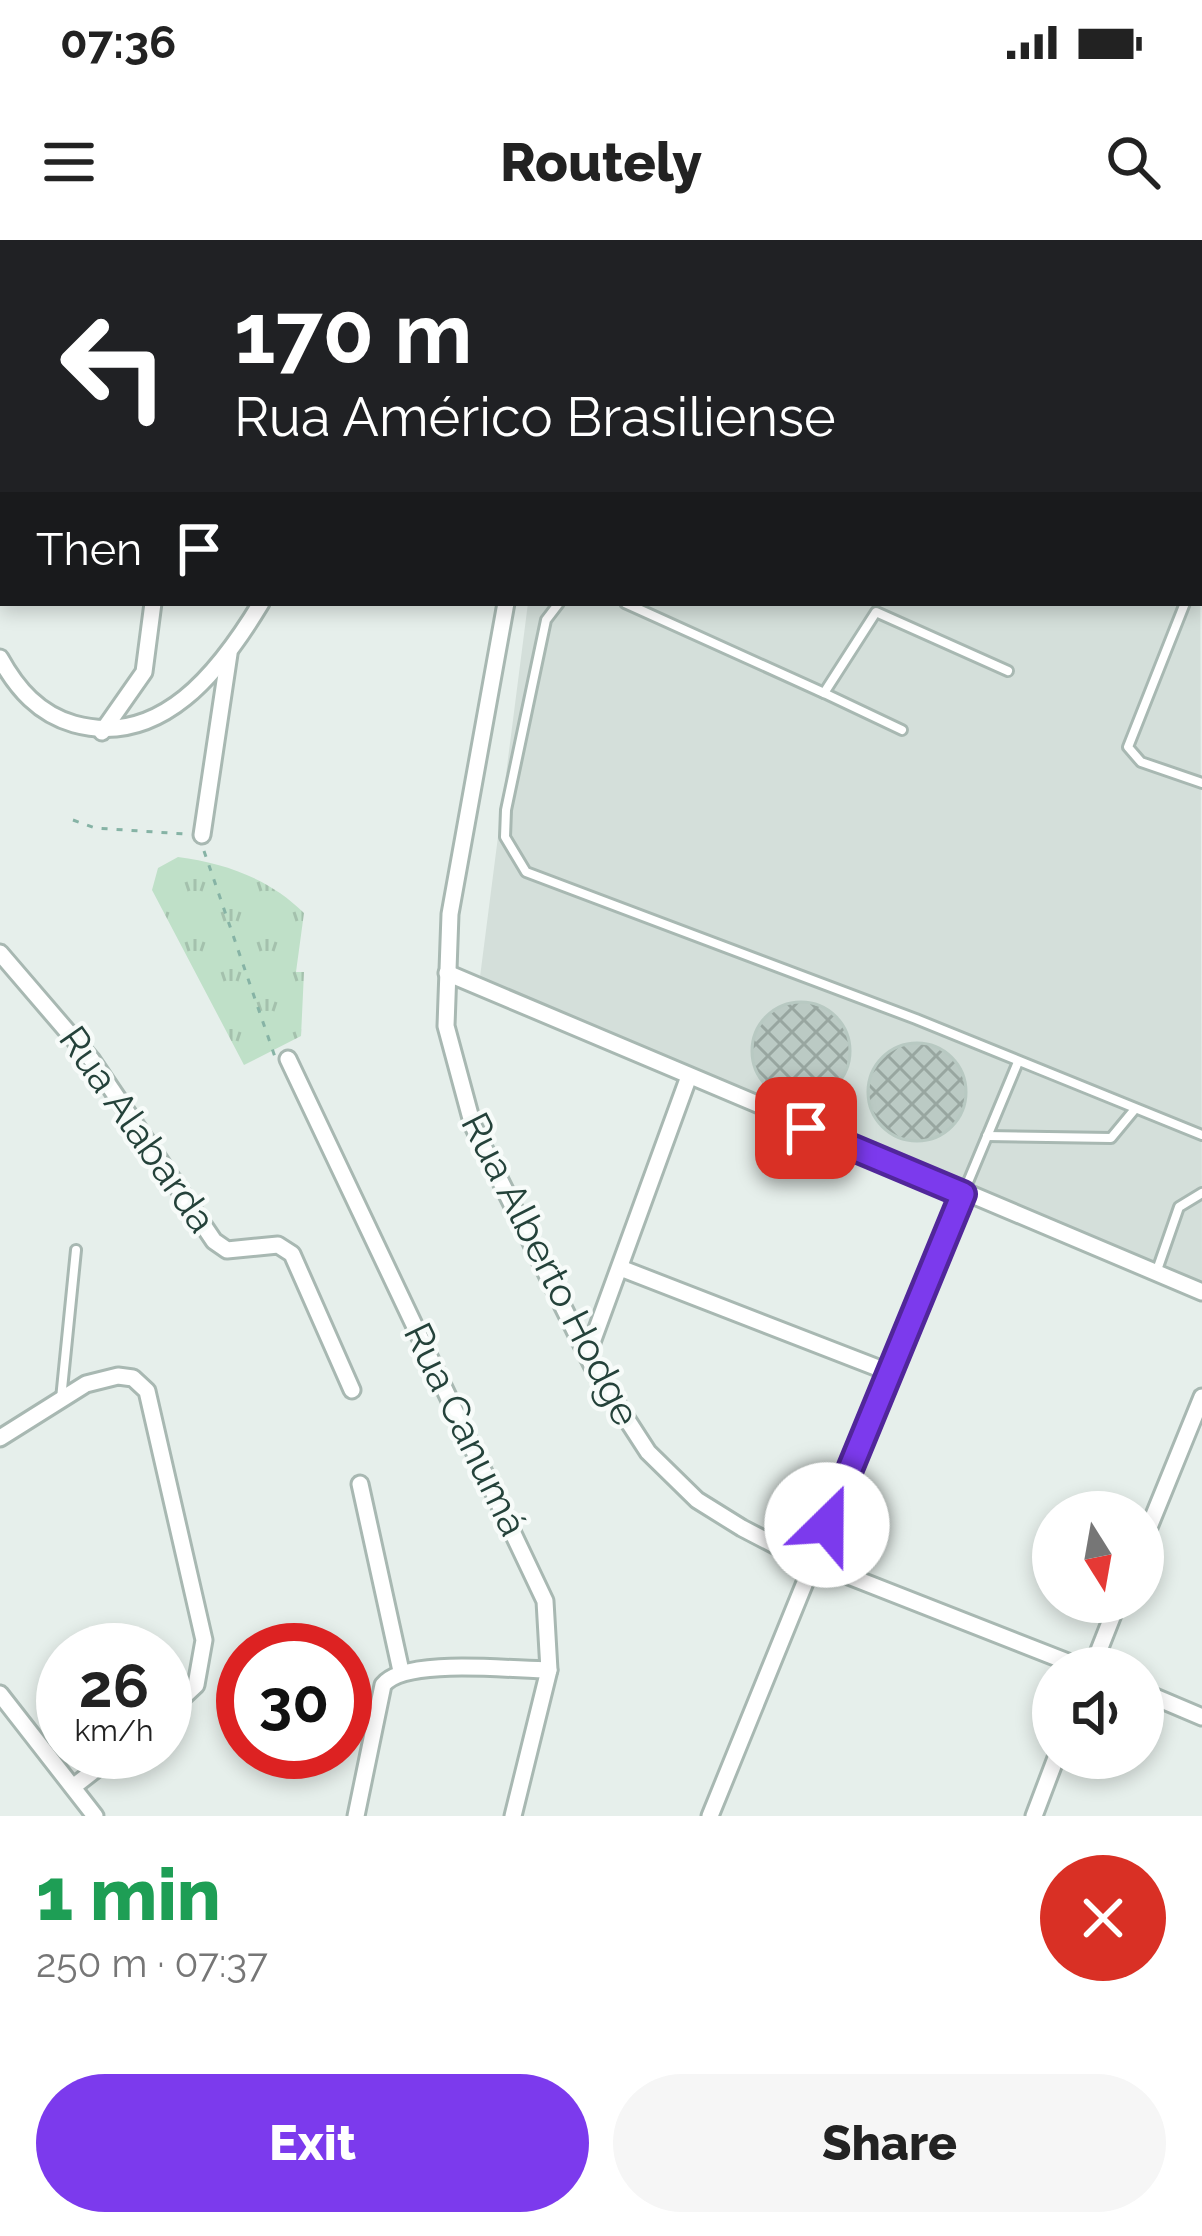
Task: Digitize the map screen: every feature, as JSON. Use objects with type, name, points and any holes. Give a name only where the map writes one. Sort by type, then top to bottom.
[{"type":"street","points":[[102,732],[144,672],[153,606]]},
{"type":"street","points":[[0,658],[33,703],[58,720],[102,732],[146,725],[173,709],[230,652],[259,606]]},
{"type":"street","name":"Rua Alberto Hodge","points":[[505,606],[450,914],[446,1026],[473,1126],[587,1356],[634,1436],[681,1485],[742,1528],[812,1561],[1034,1647]]},
{"type":"street","points":[[202,835],[230,652]]},
{"type":"street","name":"Rua Alabarda","points":[[0,953],[91,1059],[214,1241],[227,1250],[278,1245],[292,1254],[352,1390]]},
{"type":"street","points":[[447,973],[688,1079],[1202,1292]]},
{"type":"street","name":"Rua Canumá","points":[[280,1057],[535,1574],[549,1619],[549,1670],[513,1816]]},
{"type":"street","points":[[587,1356],[623,1269],[688,1079]]},
{"type":"street","points":[[710,1816],[963,1194]]},
{"type":"street","points":[[623,1269],[891,1373]]},
{"type":"street","points":[[0,1438],[86,1384],[118,1376],[142,1383],[150,1400],[204,1640],[192,1689]]},
{"type":"street","points":[[1164,1491],[1202,1397]]},
{"type":"street","points":[[360,1484],[401,1671]]},
{"type":"street","points":[[356,1816],[382,1685],[401,1671],[549,1670]]},
{"type":"street","points":[[0,1694],[94,1816]]},
{"type":"street","points":[[1164,1701],[1202,1717]]},
{"type":"street","points":[[73,1787],[83,1779]]},
{"type":"street","points":[[1034,1816],[1048,1779]]},
{"type":"lane","points":[[557,606],[546,620],[506,810],[505,836],[526,872],[1202,1136]]},
{"type":"lane","points":[[632,606],[902,730]]},
{"type":"lane","points":[[1184,606],[1128,747],[1141,762],[1202,783]]},
{"type":"lane","points":[[824,693],[879,607],[1008,671]]},
{"type":"lane","points":[[963,1194],[1018,1062]]},
{"type":"lane","points":[[987,1136],[1111,1138],[1135,1109]]},
{"type":"lane","points":[[1156,1273],[1179,1207],[1202,1192]]},
{"type":"lane","points":[[61,1400],[76,1250]]},
{"type":"path","points":[[73,820],[94,828],[176,834]]},
{"type":"path","points":[[202,835],[205,861],[280,1057]]},
{"type":"shaded area","points":[[528,606],[1200,606],[1202,1285],[480,977]]},
{"type":"green space","points":[[178,857],[246,874],[304,913],[296,972],[304,972],[301,1036],[244,1065],[152,890],[158,868]]},
{"type":"building","points":[[801,1002],[820,1006],[835,1017],[846,1032],[850,1051],[846,1070],[835,1085],[820,1096],[801,1100],[782,1096],[767,1085],[756,1070],[752,1051],[756,1032],[767,1017],[782,1006]]},
{"type":"building","points":[[917,1043],[952,1057],[966,1092],[952,1127],[917,1141],[882,1127],[868,1092],[882,1057]]},
{"type":"route","points":[[806,1128],[963,1194],[827,1525]]}]
